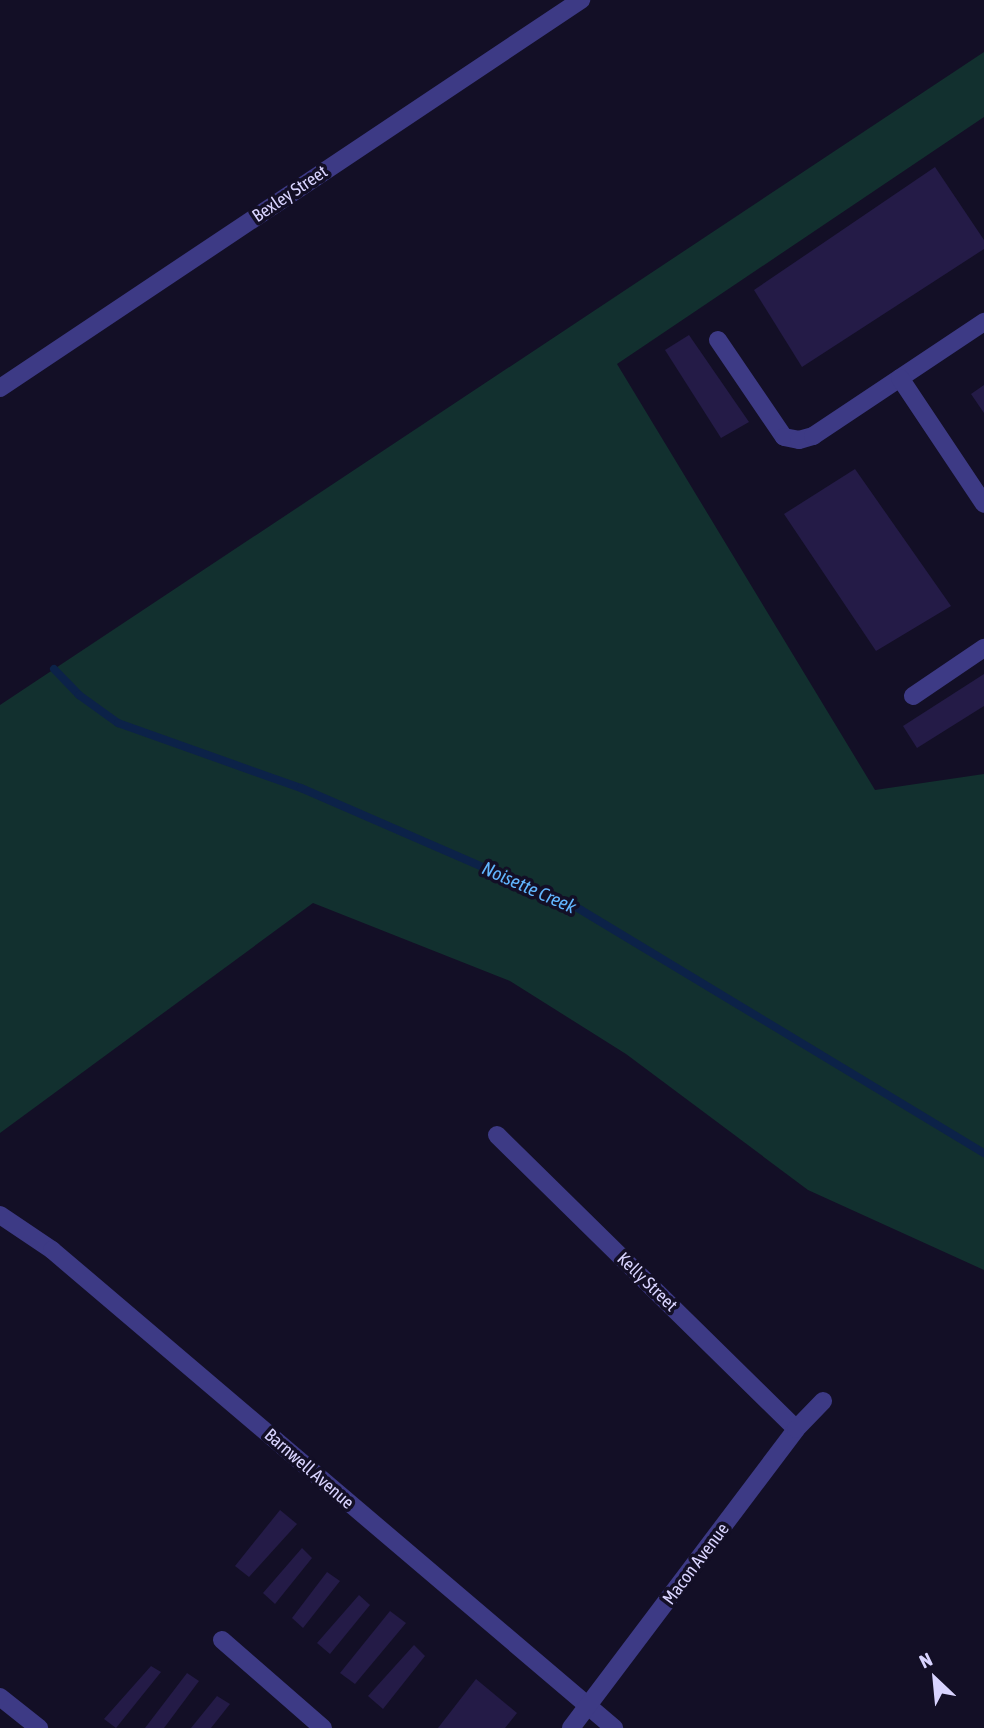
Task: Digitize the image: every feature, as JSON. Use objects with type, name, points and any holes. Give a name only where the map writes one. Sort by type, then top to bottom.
[{"type":"street","name":"Bexley Street","points":[[0,388],[580,0]]},
{"type":"street","points":[[718,340],[783,437],[799,440],[813,436],[984,322]]},
{"type":"street","points":[[900,378],[984,504]]},
{"type":"street","points":[[913,696],[984,648]]},
{"type":"street","name":"Kelly Street","points":[[497,1135],[796,1429]]},
{"type":"street","name":"Barnwell Avenue","points":[[0,1215],[52,1250],[614,1728]]},
{"type":"street","name":"Macon Avenue","points":[[571,1728],[796,1429],[823,1401]]},
{"type":"street","points":[[222,1640],[323,1728]]},
{"type":"street","points":[[0,1697],[39,1728]]},
{"type":"green space","points":[[984,52],[984,117],[617,364],[875,790],[984,774],[984,1270],[808,1190],[626,1054],[510,981],[313,903],[0,1133],[0,705]]},
{"type":"building","points":[[935,167],[984,240],[984,249],[802,367],[754,290]]},
{"type":"building","points":[[689,335],[749,422],[721,438],[665,350]]},
{"type":"building","points":[[984,385],[984,413],[971,394]]},
{"type":"building","points":[[855,469],[951,606],[876,651],[784,514]]},
{"type":"building","points":[[984,674],[984,706],[917,748],[903,726]]},
{"type":"building","points":[[280,1510],[297,1524],[249,1577],[235,1566]]},
{"type":"building","points":[[302,1548],[312,1558],[275,1604],[263,1593]]},
{"type":"building","points":[[327,1572],[340,1581],[303,1628],[292,1618]]},
{"type":"building","points":[[359,1595],[370,1605],[330,1654],[317,1643]]},
{"type":"building","points":[[390,1611],[406,1623],[355,1684],[340,1673]]},
{"type":"building","points":[[414,1645],[425,1656],[383,1709],[368,1696]]},
{"type":"building","points":[[151,1666],[161,1672],[116,1728],[104,1719]]},
{"type":"building","points":[[187,1673],[199,1681],[164,1728],[145,1728]]},
{"type":"building","points":[[476,1679],[517,1713],[505,1728],[438,1728]]},
{"type":"building","points":[[217,1696],[230,1704],[211,1728],[191,1728]]},
{"type":"waterway","name":"Noisette Creek","points":[[54,669],[79,695],[118,723],[301,788],[581,910],[984,1153]]}]
